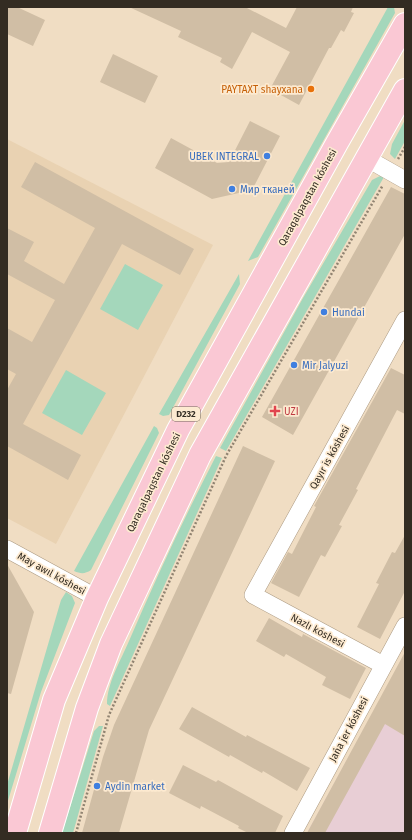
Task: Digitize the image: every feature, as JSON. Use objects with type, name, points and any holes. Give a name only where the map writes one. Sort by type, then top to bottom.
[{"type":"main road","name":"Qaraqalpaqstan kóshesi","points":[[15,833],[54,700],[97,598],[178,430],[337,142],[405,24]]},
{"type":"main road","points":[[50,833],[87,708],[111,644],[204,445],[405,90]]},
{"type":"street","points":[[366,158],[398,176]]},
{"type":"street","name":"Qayır is kóshesi","points":[[253,595],[405,320]]},
{"type":"street","name":"May awıl kóshesi","points":[[7,549],[97,598]]},
{"type":"street","name":"Nazlı kóshesi","points":[[253,595],[383,665]]},
{"type":"street","name":"Jańa jer kóshesi","points":[[293,833],[405,626]]},
{"type":"path","points":[[76,833],[109,715],[226,456],[398,176],[405,147]]},
{"type":"shaded area","points":[[7,139],[213,245],[56,544],[7,518]]},
{"type":"shaded area","points":[[376,707],[405,717],[405,833],[307,833]]},
{"type":"green space","points":[[388,7],[394,7],[395,13],[258,257],[248,261]]},
{"type":"green space","points":[[405,120],[405,141],[395,159],[390,154],[392,144]]},
{"type":"green space","points":[[380,176],[384,177],[226,451],[220,448],[303,298],[372,180]]},
{"type":"green space","points":[[125,264],[163,285],[138,330],[100,309]]},
{"type":"green space","points":[[239,274],[240,284],[169,415],[163,416],[159,414]]},
{"type":"green space","points":[[66,370],[106,393],[82,435],[42,413]]},
{"type":"green space","points":[[154,426],[157,428],[159,433],[91,570],[83,573],[74,571]]},
{"type":"green space","points":[[216,456],[222,458],[110,706],[107,704],[109,688],[115,672],[171,547]]},
{"type":"green space","points":[[66,592],[72,596],[75,603],[41,692],[7,804],[7,785],[61,600]]},
{"type":"green space","points":[[99,726],[103,726],[73,833],[62,833],[94,731]]},
{"type":"building","points":[[7,7],[17,7],[45,20],[33,46],[7,34]]},
{"type":"building","points":[[129,7],[245,7],[286,28],[297,7],[353,7],[351,12],[354,13],[344,32],[341,30],[331,48],[329,48],[299,105],[270,89],[290,52],[252,32],[232,69],[220,62],[222,58],[178,37],[181,31]]},
{"type":"building","points":[[113,54],[158,76],[145,103],[100,82]]},
{"type":"building","points":[[250,121],[280,136],[252,190],[212,199],[155,168],[171,138],[217,163],[229,162]]},
{"type":"building","points":[[35,162],[194,249],[180,275],[122,244],[23,424],[81,455],[68,480],[7,446],[7,390],[16,374],[7,369],[7,328],[32,342],[55,300],[7,274],[7,228],[34,242],[24,261],[64,284],[95,228],[21,187]]},
{"type":"building","points":[[391,187],[405,194],[405,234],[293,435],[262,417]]},
{"type":"building","points":[[391,368],[405,375],[405,414],[397,410],[356,489],[358,490],[339,525],[342,526],[325,557],[321,555],[299,597],[271,583],[288,552],[292,554],[316,507],[314,506]]},
{"type":"building","points":[[243,446],[275,461],[149,730],[119,833],[82,833],[103,757],[114,725]]},
{"type":"building","points":[[405,535],[405,591],[380,639],[357,627],[379,584],[376,583],[392,552],[395,553]]},
{"type":"building","points":[[7,564],[34,612],[11,694],[7,693]]},
{"type":"building","points":[[269,618],[302,637],[303,634],[366,668],[350,699],[322,685],[326,677],[286,654],[284,657],[256,641]]},
{"type":"building","points":[[405,652],[405,736],[385,724],[325,833],[307,833]]},
{"type":"building","points":[[192,707],[246,737],[247,735],[310,768],[297,791],[263,771],[262,773],[230,755],[229,757],[179,729]]},
{"type":"building","points":[[183,765],[216,782],[218,780],[283,816],[275,833],[248,833],[238,828],[239,826],[201,806],[200,809],[169,793]]},
{"type":"place","name":"PAYTAXT shayxana","points":[[311,89]]},
{"type":"place","name":"UBEK INTEGRAL","points":[[267,156]]},
{"type":"place","name":"Мир тканей","points":[[232,189]]},
{"type":"place","name":"Hundai","points":[[324,312]]},
{"type":"place","name":"Mir Jalyuzi","points":[[294,365]]},
{"type":"place","name":"UZI","points":[[275,411]]},
{"type":"place","name":"Aydin market","points":[[97,786]]}]
